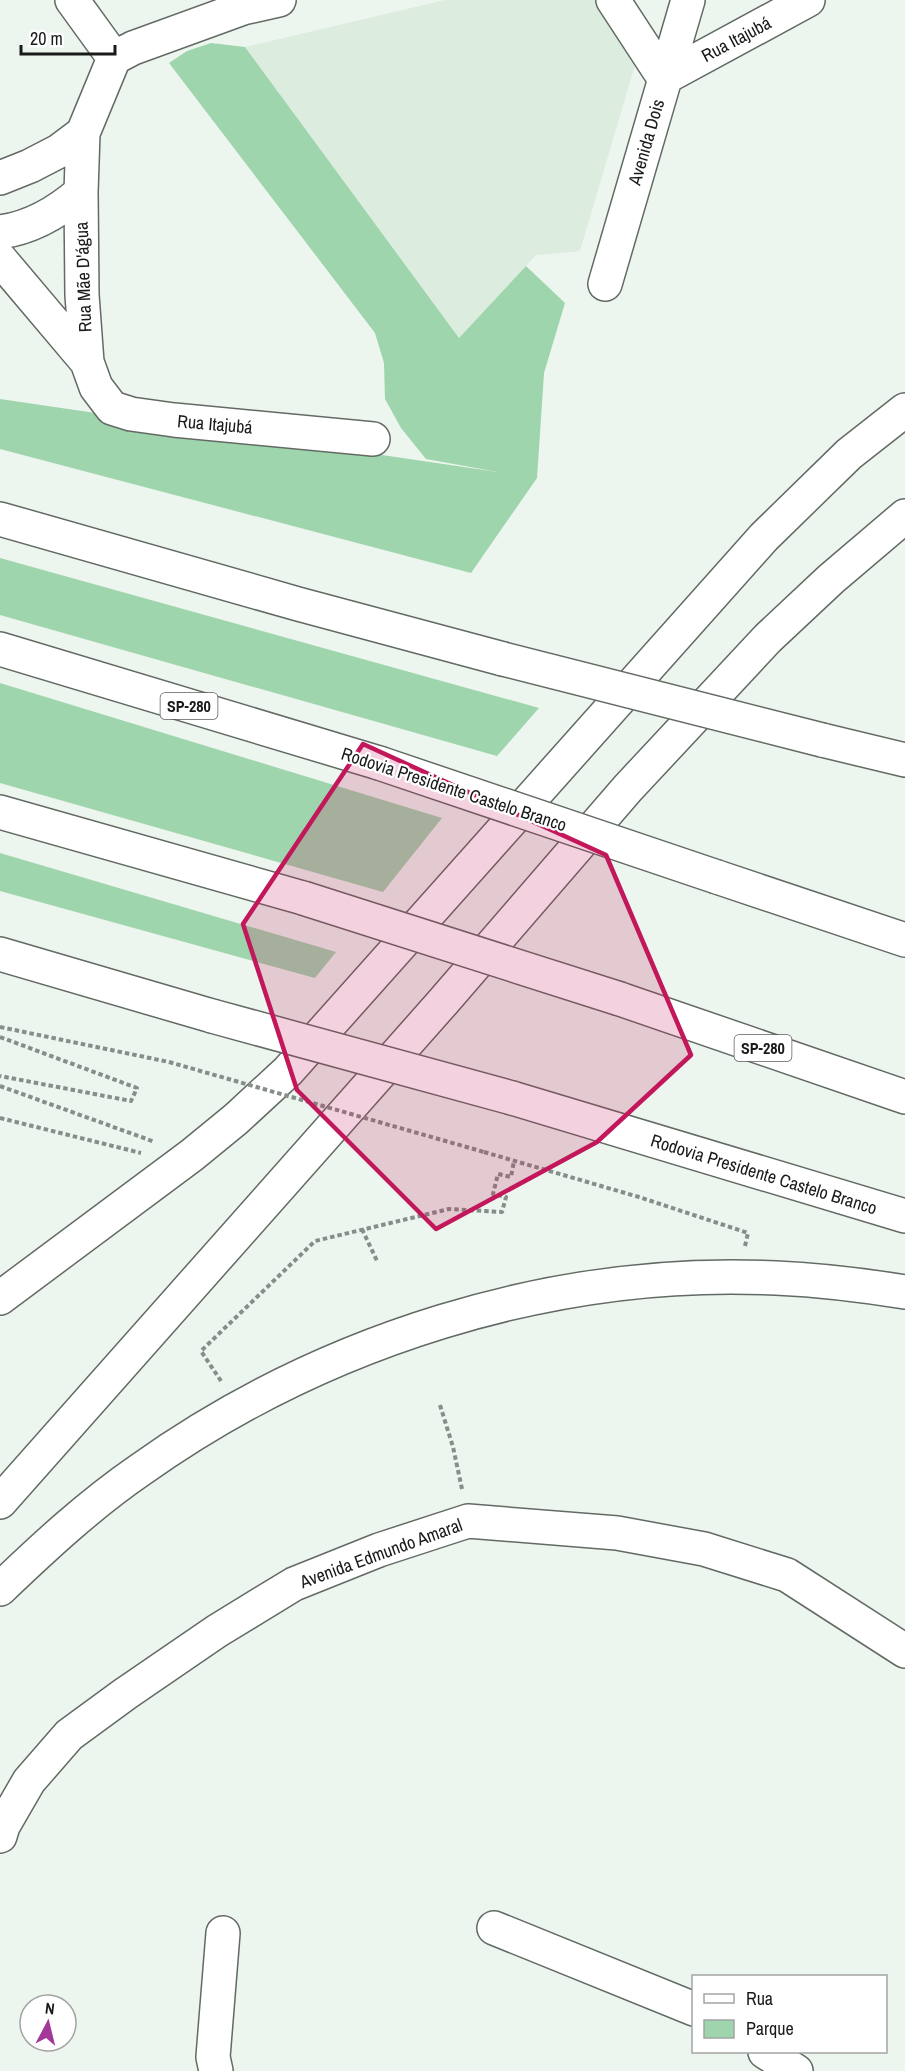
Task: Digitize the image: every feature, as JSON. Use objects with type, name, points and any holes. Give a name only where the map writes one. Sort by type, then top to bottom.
[{"type":"main road","points":[[72,0],[114,58],[240,4],[279,0]]},
{"type":"main road","points":[[614,0],[664,78]]},
{"type":"main road","name":"Avenida Dois","points":[[604,284],[688,0]]},
{"type":"main road","name":"Rua Itajubá","points":[[664,78],[808,0]]},
{"type":"main road","name":"Rua Mãe D'água","points":[[87,362],[82,295],[83,133],[114,58]]},
{"type":"main road","points":[[0,178],[59,151],[83,133]]},
{"type":"main road","name":"Rua Mãe D'água","points":[[0,232],[32,224],[52,214],[81,192]]},
{"type":"main road","points":[[0,259],[87,362]]},
{"type":"main road","name":"Rua Itajubá","points":[[87,362],[96,387],[112,408],[131,414],[373,439]]},
{"type":"main road","points":[[0,1298],[192,1155],[236,1119],[288,1071],[764,537],[849,454],[905,410]]},
{"type":"main road","points":[[0,1502],[443,1002],[628,788],[768,638],[831,579],[905,516]]},
{"type":"main road","points":[[0,519],[298,604],[503,659],[905,760]]},
{"type":"main road","name":"Rodovia Presidente Castelo Branco","points":[[0,649],[379,763],[905,940]]},
{"type":"main road","name":"SP-280","points":[[0,812],[303,898],[620,999],[905,1097]]},
{"type":"main road","name":"Rodovia Presidente Castelo Branco","points":[[0,954],[212,1016],[512,1098],[905,1216]]},
{"type":"main road","points":[[0,1589],[46,1545],[95,1504],[139,1470],[184,1440],[241,1406],[312,1370],[385,1340],[460,1316],[516,1302],[616,1285],[696,1278],[775,1278],[854,1284],[905,1292]]},
{"type":"main road","name":"Avenida Edmundo Amaral","points":[[0,1836],[3,1826],[29,1781],[69,1735],[217,1631],[294,1584],[379,1550],[468,1521],[617,1533],[704,1550],[787,1575],[905,1652]]},
{"type":"main road","points":[[494,1928],[692,2009]]},
{"type":"main road","points":[[216,2071],[213,2057],[223,1933]]},
{"type":"main road","points":[[767,2053],[796,2071]]},
{"type":"path","points":[[0,1028],[169,1062],[639,1197],[748,1233],[744,1251]]},
{"type":"path","points":[[0,1037],[137,1088],[131,1101],[0,1076]]},
{"type":"path","points":[[0,1086],[159,1144],[154,1149]]},
{"type":"path","points":[[0,1118],[148,1154]]},
{"type":"path","points":[[224,1386],[201,1351],[315,1240],[449,1209],[502,1212],[506,1197],[493,1194],[498,1174],[511,1177],[514,1161]]},
{"type":"path","points":[[362,1229],[377,1261]]},
{"type":"path","points":[[440,1405],[453,1447],[468,1521]]},
{"type":"highlighted area","points":[[363,744],[606,855],[691,1055],[597,1142],[436,1229],[297,1090],[243,924]]},
{"type":"shaded area","points":[[445,0],[604,0],[639,51],[580,251],[536,255],[459,338],[245,47]]},
{"type":"green space","points":[[211,43],[245,47],[459,338],[526,266],[565,303],[544,373],[537,478],[471,573],[0,449],[0,399],[498,472],[426,459],[401,428],[385,399],[384,363],[375,333],[169,63],[187,51]]},
{"type":"green space","points":[[0,558],[539,708],[497,756],[0,615]]},
{"type":"green space","points":[[0,683],[442,818],[383,892],[0,783]]},
{"type":"green space","points":[[0,853],[336,952],[315,978],[0,891]]}]
